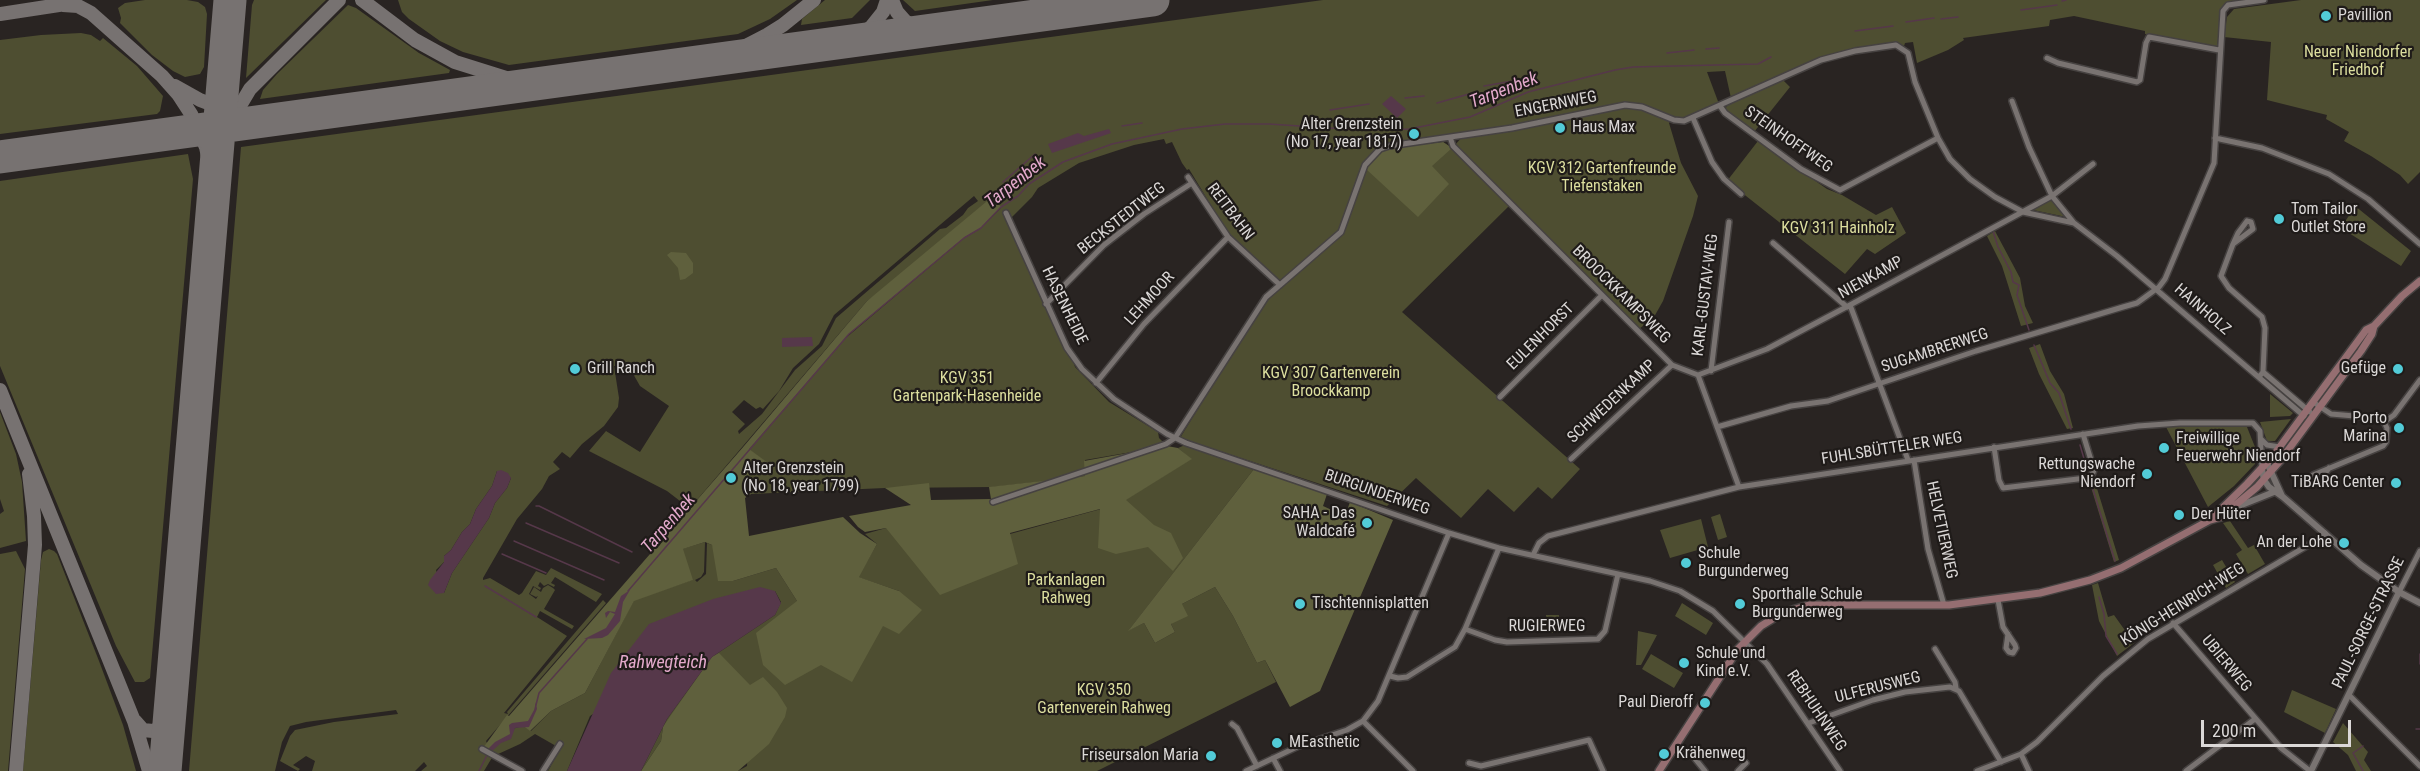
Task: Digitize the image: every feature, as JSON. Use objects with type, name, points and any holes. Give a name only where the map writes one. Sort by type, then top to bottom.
[{"type":"main road","points":[[2210,520],[2280,447],[2366,330],[2374,326],[2402,296],[2420,281]]},
{"type":"main road","points":[[1659,771],[1728,663],[1744,642],[1773,617],[1803,606],[1830,604],[1944,605],[1998,600],[2065,588],[2121,568],[2210,520],[2221,517],[2271,472],[2372,334],[2374,326]]},
{"type":"street","points":[[2156,289],[2165,279],[2214,164],[2224,9],[2228,5],[2264,0]]},
{"type":"street","points":[[2048,58],[2058,63],[2137,82],[2140,80],[2149,37],[2220,50]]},
{"type":"street","name":"ENGERNWEG","points":[[1175,438],[1263,301],[1341,232],[1362,173],[1373,155],[1389,146],[1512,128],[1625,105],[1642,107],[1674,120],[1693,118],[1821,60],[1854,51],[1896,45],[1902,48]]},
{"type":"street","name":"HAINHOLZ","points":[[1902,48],[1908,53],[1915,82],[1938,138],[1950,159],[1970,179],[1995,197],[2023,212],[2074,223]]},
{"type":"street","name":"HAINHOLZ","points":[[2012,101],[2029,147],[2052,196],[2074,223],[2312,418]]},
{"type":"street","name":"STEINHOFFWEG","points":[[1720,106],[1725,113],[1801,169],[1840,190],[1938,138]]},
{"type":"street","points":[[1693,118],[1712,162],[1724,179],[1741,194]]},
{"type":"street","name":"BROOCKKAMPSWEG","points":[[1450,137],[1453,146],[1672,365],[1698,375]]},
{"type":"street","points":[[2215,138],[2262,148],[2329,174],[2368,199],[2419,244]]},
{"type":"street","name":"NIENKAMP","points":[[1698,375],[1767,349],[1849,306],[2052,196],[2093,164]]},
{"type":"street","name":"REITBAHN","points":[[1188,177],[1228,237],[1280,285]]},
{"type":"street","name":"BECKSTEDTWEG","points":[[1046,304],[1104,245],[1144,214],[1192,183]]},
{"type":"street","name":"HASENHEIDE","points":[[1006,213],[1067,348],[1096,383],[1113,399],[1175,438]]},
{"type":"street","name":"KARL-GUSTAV-WEG","points":[[1711,370],[1729,222]]},
{"type":"street","name":"LEHMOOR","points":[[1096,383],[1156,310],[1228,237]]},
{"type":"street","points":[[1773,243],[1849,306]]},
{"type":"street","points":[[2233,244],[2221,276],[2229,288],[2262,317],[2265,328],[2261,375]]},
{"type":"street","name":"SUGAMBRERWEG","points":[[1717,427],[1791,406],[1828,400],[2137,303],[2156,289]]},
{"type":"street","name":"EULENHORST","points":[[1500,397],[1602,295]]},
{"type":"street","name":"HELVETIERWEG","points":[[1849,306],[1911,460],[1928,549],[1944,605]]},
{"type":"street","name":"SCHWEDENKAMP","points":[[1570,459],[1672,365]]},
{"type":"street","points":[[1906,374],[1910,381]]},
{"type":"street","points":[[1698,375],[1739,487]]},
{"type":"street","points":[[2384,422],[2394,415],[2420,380]]},
{"type":"street","points":[[2313,402],[2331,414],[2378,418],[2387,428],[2386,442],[2383,446],[2329,468]]},
{"type":"street","name":"FUHLSBÜTTELER WEG","points":[[1533,555],[1539,543],[1548,536],[1739,487],[2083,434],[2149,425],[2248,423],[2258,427],[2261,439],[2266,445],[2280,447]]},
{"type":"street","points":[[1994,447],[1998,480],[2002,488],[2086,478],[2092,475],[2094,470],[2083,434]]},
{"type":"street","points":[[993,502],[1166,444],[1175,438]]},
{"type":"street","name":"BURGUNDERWEG","points":[[1175,438],[1449,533],[1499,548],[1664,585],[1690,596],[1713,612],[1744,642]]},
{"type":"street","points":[[2261,439],[2264,480],[2372,574],[2420,603]]},
{"type":"street","points":[[2264,466],[2271,472],[2283,497]]},
{"type":"street","points":[[2233,508],[2276,492]]},
{"type":"street","points":[[1246,771],[1310,741],[1347,730],[1363,721],[1378,701],[1390,676],[1449,533]]},
{"type":"street","name":"KÖNIG-HEINRICH-WEG","points":[[1977,771],[2021,754],[2050,730],[2121,660],[2148,639],[2317,540],[2325,533]]},
{"type":"street","points":[[1390,676],[1402,678],[1414,673],[1455,647],[1465,629],[1499,548]]},
{"type":"street","name":"PAUL-SORGE-STRASSE","points":[[2311,771],[2420,551]]},
{"type":"street","name":"RUGIERWEG","points":[[1465,629],[1507,642],[1598,639],[1605,631],[1618,574]]},
{"type":"street","points":[[1998,600],[2003,627],[2008,634]]},
{"type":"street","name":"UBIERWEG","points":[[2173,623],[2281,748],[2311,771]]},
{"type":"street","name":"REBHUHNWEG","points":[[1744,642],[1775,674],[1840,771]]},
{"type":"street","name":"ULFERUSWEG","points":[[1935,649],[2001,762]]},
{"type":"street","name":"ULFERUSWEG","points":[[1809,723],[1843,709],[1894,694],[1934,688],[1956,688]]},
{"type":"street","points":[[2349,695],[2420,766]]},
{"type":"street","points":[[2186,771],[2254,719]]},
{"type":"street","points":[[1363,721],[1413,771]]},
{"type":"street","points":[[1232,724],[1237,728],[1257,766]]},
{"type":"street","points":[[1469,763],[1481,766],[1589,740],[1604,771]]},
{"type":"street","points":[[543,771],[560,744]]},
{"type":"street","points":[[1675,746],[1692,755],[1705,771]]},
{"type":"street","points":[[486,751],[522,771]]},
{"type":"street","points":[[2021,754],[2029,771]]},
{"type":"street","points":[[1274,758],[1280,771]]},
{"type":"street","points":[[1738,771],[1746,764]]},
{"type":"green space","points":[[145,0],[187,0],[198,2],[205,7],[207,14],[204,67],[200,74],[185,77],[173,71],[152,55],[120,23],[118,8],[125,3]]},
{"type":"green space","points":[[254,0],[326,0],[246,78],[252,5]]},
{"type":"green space","points":[[398,0],[797,0],[770,19],[738,34],[509,65],[463,52],[440,41],[409,19],[402,12]]},
{"type":"green space","points":[[825,0],[870,0],[852,18],[801,25],[802,19]]},
{"type":"green space","points":[[903,0],[993,0],[915,11]]},
{"type":"green space","points":[[1323,0],[2248,0],[2228,3],[2221,10],[2217,48],[2145,34],[2145,31],[2074,16],[2050,20],[2049,26],[1963,38],[1964,40],[1948,50],[1917,63],[1913,42],[1905,43],[1904,46],[1895,43],[1853,49],[1799,67],[1731,98],[1725,71],[1707,72],[1719,104],[1684,118],[1672,117],[1669,123],[1681,163],[1698,196],[1663,301],[1654,317],[1639,329],[1455,145],[1463,136],[1511,126],[1379,148],[1368,157],[1370,160],[1382,152],[1443,142],[1452,148],[1509,206],[1402,312],[1580,469],[1552,499],[1538,487],[1514,512],[1488,489],[1461,518],[1416,478],[1387,506],[1180,438],[1264,301],[1283,286],[1227,232],[1189,169],[1187,170],[1182,163],[1172,142],[1166,144],[1164,139],[1134,145],[1079,163],[1038,188],[1011,218],[1006,219],[1044,305],[1075,367],[1109,402],[1158,432],[1159,438],[1167,446],[1085,460],[1086,476],[993,487],[885,488],[751,494],[749,471],[774,468],[748,449],[841,342],[964,238],[981,228],[1001,208],[867,301],[696,501],[685,495],[683,501],[680,501],[667,491],[589,451],[606,431],[640,452],[669,406],[640,386],[628,365],[614,366],[619,398],[618,407],[604,426],[582,444],[570,458],[562,452],[553,462],[560,469],[549,476],[542,489],[517,519],[483,578],[483,580],[490,578],[519,595],[536,571],[546,575],[551,568],[602,594],[596,602],[555,577],[551,583],[555,585],[554,587],[548,584],[544,586],[540,582],[538,586],[540,590],[533,586],[529,594],[536,599],[538,596],[530,594],[534,587],[541,592],[548,585],[553,588],[555,590],[544,609],[574,626],[572,629],[540,611],[537,617],[567,636],[504,713],[508,714],[507,712],[603,600],[606,603],[486,741],[493,756],[484,771],[421,771],[427,766],[424,762],[415,771],[312,771],[315,761],[306,756],[293,765],[300,769],[298,771],[280,761],[290,736],[295,730],[334,722],[398,714],[396,710],[290,726],[282,742],[275,771],[189,771],[241,147]],"holes":[[[974,196],[978,201],[963,215],[946,228],[940,229],[836,318],[822,346],[795,370],[762,414],[739,434],[738,431],[745,424],[732,412],[744,400],[756,409],[760,407],[763,409],[779,391],[793,368],[819,344],[834,315]],[[497,471],[511,478],[507,488],[495,503],[489,518],[452,573],[444,593],[436,570],[444,562],[444,556],[470,524],[476,509],[492,486]]]},
{"type":"green space","name":"Neuer Niendorfer Friedhof","points":[[2301,0],[2420,0],[2420,172],[2408,184],[2400,175],[2344,141],[2349,132],[2326,119],[2327,115],[2267,100],[2271,42],[2224,37],[2227,17],[2234,9]]},
{"type":"green space","points":[[348,5],[356,8],[419,53],[450,70],[449,73],[260,99],[263,90],[277,74]]},
{"type":"green space","points":[[81,33],[91,35],[100,41],[103,38],[137,66],[163,96],[160,111],[157,114],[0,134],[0,40]]},
{"type":"green space","points":[[1783,80],[1790,87],[1754,132],[1725,110],[1727,105]]},
{"type":"green space","name":"KGV 311 Hainholz","points":[[1758,141],[1827,189],[1876,215],[1892,207],[1906,233],[1875,254],[1867,249],[1845,274],[1727,181]]},
{"type":"green space","points":[[1443,142],[1452,148],[1432,166],[1449,184],[1418,217],[1366,169],[1375,156],[1389,148]]},
{"type":"green space","points":[[188,154],[193,179],[150,678],[144,682],[135,682],[116,646],[0,366],[0,181]]},
{"type":"green space","points":[[992,197],[1001,207],[981,228],[964,238],[849,334],[749,449],[775,468],[749,471],[751,494],[745,498],[749,536],[843,517],[860,533],[877,544],[859,577],[899,591],[922,610],[899,634],[883,626],[852,682],[821,665],[785,685],[763,665],[756,633],[797,601],[776,568],[733,581],[718,581],[712,545],[705,542],[683,549],[693,580],[634,601],[585,693],[551,711],[530,731],[523,726],[515,726],[511,737],[498,743],[490,751],[483,748],[507,715],[509,716],[744,446],[867,301]]},
{"type":"green space","points":[[2051,199],[2066,217],[2033,210]]},
{"type":"green space","points":[[2355,206],[2411,251],[2401,266],[2341,228]]},
{"type":"green space","points":[[1995,231],[2020,278],[2025,306],[2033,323],[2021,326],[2002,266],[1987,236]]},
{"type":"green space","points":[[671,252],[686,253],[693,263],[693,273],[685,279],[680,280],[678,268],[667,255]]},
{"type":"green space","points":[[2040,344],[2050,371],[2064,394],[2073,428],[2067,429],[2039,374],[2029,348]]},
{"type":"green space","points":[[2270,394],[2293,413],[2290,416],[2270,417]]},
{"type":"green space","points":[[0,412],[16,454],[22,482],[26,541],[0,548],[0,514],[4,511],[0,499]]},
{"type":"green space","points":[[2291,419],[2275,441],[2267,441],[2260,422]]},
{"type":"green space","points":[[2166,427],[2247,427],[2255,447],[2255,464],[2234,486],[2208,507]]},
{"type":"green space","points":[[1185,445],[1254,469],[1129,630],[1144,623],[1155,643],[1175,632],[1171,624],[1182,604],[1215,587],[1257,663],[1265,660],[1276,682],[1097,771],[738,771],[747,766],[750,685],[663,727],[712,657],[775,615],[781,602],[775,591],[590,716],[567,771],[548,771],[563,744],[559,742],[556,746],[535,734],[496,755],[490,751],[512,729],[523,726],[531,731],[551,711],[585,693],[634,600],[692,580],[682,549],[705,542],[704,572],[695,580],[697,582],[706,574],[707,543],[712,545],[733,581],[776,568],[797,601],[899,591],[858,577],[877,544],[865,534],[886,528],[1010,534],[1101,509],[1125,500],[1191,459],[1178,448]]},
{"type":"green space","points":[[1167,446],[1178,448],[1192,459],[1126,500],[1154,525],[1171,533],[1183,558],[1173,571],[1148,547],[1116,554],[1098,548],[1100,509],[1010,533],[1018,564],[940,595],[886,528],[865,532],[849,516],[911,505],[885,488],[929,483],[931,500],[991,499],[989,487],[1085,476],[1084,461]]},
{"type":"green space","points":[[1254,469],[1327,494],[1323,506],[1345,516],[1350,502],[1393,520],[1320,691],[1290,707],[1265,660],[1257,663],[1215,587],[1182,604],[1188,616],[1171,624],[1175,632],[1155,643],[1144,623],[1128,631]]},
{"type":"green space","points":[[2095,482],[2119,560],[2114,562],[2090,484]]},
{"type":"green space","points":[[1720,514],[1727,537],[1718,540],[1711,517]]},
{"type":"green space","points":[[1701,519],[1708,547],[1670,558],[1660,530]]},
{"type":"green space","points":[[2230,521],[2248,548],[2254,545],[2265,564],[2248,574],[2236,554],[2242,550],[2223,523]]},
{"type":"green space","points":[[49,549],[57,554],[99,661],[123,725],[136,771],[23,771],[41,560],[43,552]]},
{"type":"green space","points":[[16,551],[25,569],[8,771],[0,771],[0,554]]},
{"type":"green space","points":[[2222,560],[2235,582],[2226,588],[2213,565]]},
{"type":"green space","points":[[2098,583],[2108,617],[2114,615],[2134,643],[2117,656],[2099,621],[2092,585]]},
{"type":"green space","points":[[1682,603],[1713,623],[1706,635],[1675,616]]},
{"type":"green space","points":[[1546,615],[1559,615],[1558,633],[1546,633]]},
{"type":"green space","points":[[1638,631],[1657,635],[1641,665],[1636,665]]},
{"type":"green space","points":[[719,653],[750,685],[763,677],[777,692],[787,708],[785,717],[769,744],[738,771],[641,771],[661,741],[663,727],[712,657]]},
{"type":"green space","points":[[1651,654],[1683,673],[1674,688],[1642,669]]},
{"type":"green space","points":[[2292,690],[2336,709],[2325,733],[2284,712]]},
{"type":"green space","points":[[2343,723],[2368,752],[2364,760],[2371,771],[2356,771],[2348,755],[2333,742]]},
{"type":"green space","points":[[663,727],[661,741],[641,771]]},
{"type":"water","points":[[1391,96],[1406,109],[1397,118],[1382,104]]},
{"type":"water","points":[[1109,129],[1111,133],[1052,153],[1048,144],[1078,133],[1084,136]]},
{"type":"water","points":[[812,337],[813,346],[782,347],[782,338]]},
{"type":"water","points":[[497,471],[508,473],[511,478],[507,488],[495,503],[489,518],[452,573],[444,593],[436,594],[428,585],[430,580],[444,562],[444,556],[470,524],[476,509],[492,486]]},
{"type":"water","name":"Rahwegteich","points":[[760,587],[775,591],[781,603],[775,615],[712,657],[667,719],[641,771],[567,771],[611,673],[649,624],[713,599]]},
{"type":"water","points":[[630,590],[623,602],[620,621],[608,635],[602,638],[584,639],[606,628],[615,614],[610,612],[606,618],[605,613],[608,611],[615,612],[621,596]]},
{"type":"water","points":[[536,702],[537,709],[529,727],[515,728],[511,739],[501,743],[491,752],[487,750],[495,742],[510,734],[509,725],[528,721]]},
{"type":"waterway","points":[[2062,1],[2066,0]]},
{"type":"waterway","points":[[2021,10],[2057,5]]},
{"type":"waterway","points":[[1941,19],[1958,17]]},
{"type":"waterway","points":[[1906,22],[1934,18]]},
{"type":"waterway","points":[[1855,31],[1893,26]]},
{"type":"waterway","points":[[1706,49],[1719,48]]},
{"type":"waterway","points":[[1667,53],[1694,50]]},
{"type":"waterway","name":"Tarpenbek","points":[[628,591],[849,334],[964,238],[981,228],[1001,207],[1018,196],[1029,184],[1063,162],[1112,144],[1182,129],[1225,124],[1269,124],[1360,130],[1409,129],[1470,117],[1528,92],[1615,70],[1633,67],[1758,64],[1771,57]]},
{"type":"waterway","points":[[1484,86],[1524,79]]},
{"type":"waterway","points":[[1437,103],[1476,92]]},
{"type":"waterway","points":[[1405,98],[1424,96]]},
{"type":"waterway","points":[[1330,110],[1369,104]]},
{"type":"waterway","points":[[1122,126],[1142,123]]},
{"type":"waterway","points":[[1003,182],[1035,154]]},
{"type":"waterway","points":[[1993,231],[2013,282],[2019,285],[2017,295],[2029,330]]},
{"type":"waterway","points":[[2034,345],[2050,383],[2059,393],[2071,429]]},
{"type":"waterway","points":[[2080,445],[2087,469]]},
{"type":"waterway","points":[[2091,483],[2115,561]]},
{"type":"waterway","points":[[536,506],[632,552]]},
{"type":"waterway","points":[[526,523],[619,563]]},
{"type":"waterway","points":[[514,541],[604,580]]},
{"type":"waterway","points":[[502,554],[546,573]]},
{"type":"waterway","points":[[485,586],[536,617]]},
{"type":"waterway","points":[[2099,597],[2104,614],[2106,636],[2117,654]]},
{"type":"waterway","name":"Tarpenbek","points":[[536,705],[539,693],[587,639]]},
{"type":"waterway","points":[[2420,654],[2420,664]]},
{"type":"waterway","points":[[2363,746],[2353,753],[2363,771]]},
{"type":"waterway","name":"Tarpenbek","points":[[479,771],[488,753]]},
{"type":"taxiway","points":[[228,31],[237,0]]},
{"type":"taxiway","points":[[217,163],[228,126],[250,89],[339,0]]},
{"type":"taxiway","points":[[362,0],[415,40],[455,62],[506,78],[554,81]]},
{"type":"taxiway","points":[[702,61],[740,49],[767,35],[814,0]]},
{"type":"taxiway","points":[[845,42],[871,27],[883,12],[887,0]]},
{"type":"taxiway","points":[[892,0],[897,12],[905,21],[917,28],[930,30]]},
{"type":"taxiway","points":[[0,14],[72,3]]},
{"type":"taxiway","points":[[63,5],[78,6],[91,13],[162,76],[178,94],[191,114],[206,147],[211,171],[213,207]]},
{"type":"taxiway","points":[[175,86],[200,100],[221,108],[249,115],[279,118]]},
{"type":"taxiway","points":[[0,390],[134,721],[149,771]]},
{"type":"taxiway","points":[[16,771],[35,545],[29,474]]},
{"type":"taxiway","points":[[135,721],[143,730],[153,731],[164,726],[170,717]]},
{"type":"runway","points":[[165,771],[230,0]]},
{"type":"runway","points":[[0,157],[1153,0]]},
{"type":"place","name":"Pavillion","points":[[2326,16]]},
{"type":"place","name":"Haus Max","points":[[1560,128]]},
{"type":"place","name":"Alter Grenzstein (No 17, year 1817)","points":[[1414,134]]},
{"type":"place","name":"Tom Tailor Outlet Store","points":[[2279,219]]},
{"type":"place","name":"Grill Ranch","points":[[575,369]]},
{"type":"place","name":"Gefüge","points":[[2398,369]]},
{"type":"place","name":"Porto Marina","points":[[2399,428]]},
{"type":"place","name":"Freiwillige Feuerwehr Niendorf","points":[[2164,448]]},
{"type":"place","name":"Rettungswache Niendorf","points":[[2147,474]]},
{"type":"place","name":"Alter Grenzstein (No 18, year 1799)","points":[[731,478]]},
{"type":"place","name":"TiBARG Center","points":[[2396,483]]},
{"type":"place","name":"Der Hüter","points":[[2179,515]]},
{"type":"place","name":"SAHA - Das Waldcafé","points":[[1367,523]]},
{"type":"place","name":"An der Lohe","points":[[2344,543]]},
{"type":"place","name":"Schule Burgunderweg","points":[[1686,563]]},
{"type":"place","name":"Tischtennisplatten","points":[[1300,604]]},
{"type":"place","name":"Sporthalle Schule Burgunderweg","points":[[1740,604]]},
{"type":"place","name":"Schule und Kind e.V.","points":[[1684,663]]},
{"type":"place","name":"Paul Dieroff","points":[[1705,703]]},
{"type":"place","name":"MEasthetic","points":[[1277,743]]},
{"type":"place","name":"Krähenweg","points":[[1664,754]]},
{"type":"place","name":"Friseursalon Maria","points":[[1211,756]]},
{"type":"park label","name":"KGV 312 Gartenfreunde Tiefenstaken","points":[[1602,178]]},
{"type":"park label","name":"KGV 307 Gartenverein Broockkamp","points":[[1331,383]]},
{"type":"park label","name":"KGV 351 Gartenpark-Hasenheide","points":[[967,388]]},
{"type":"park label","name":"Parkanlagen Rahweg","points":[[1066,590]]},
{"type":"park label","name":"KGV 350 Gartenverein Rahweg","points":[[1104,700]]}]
